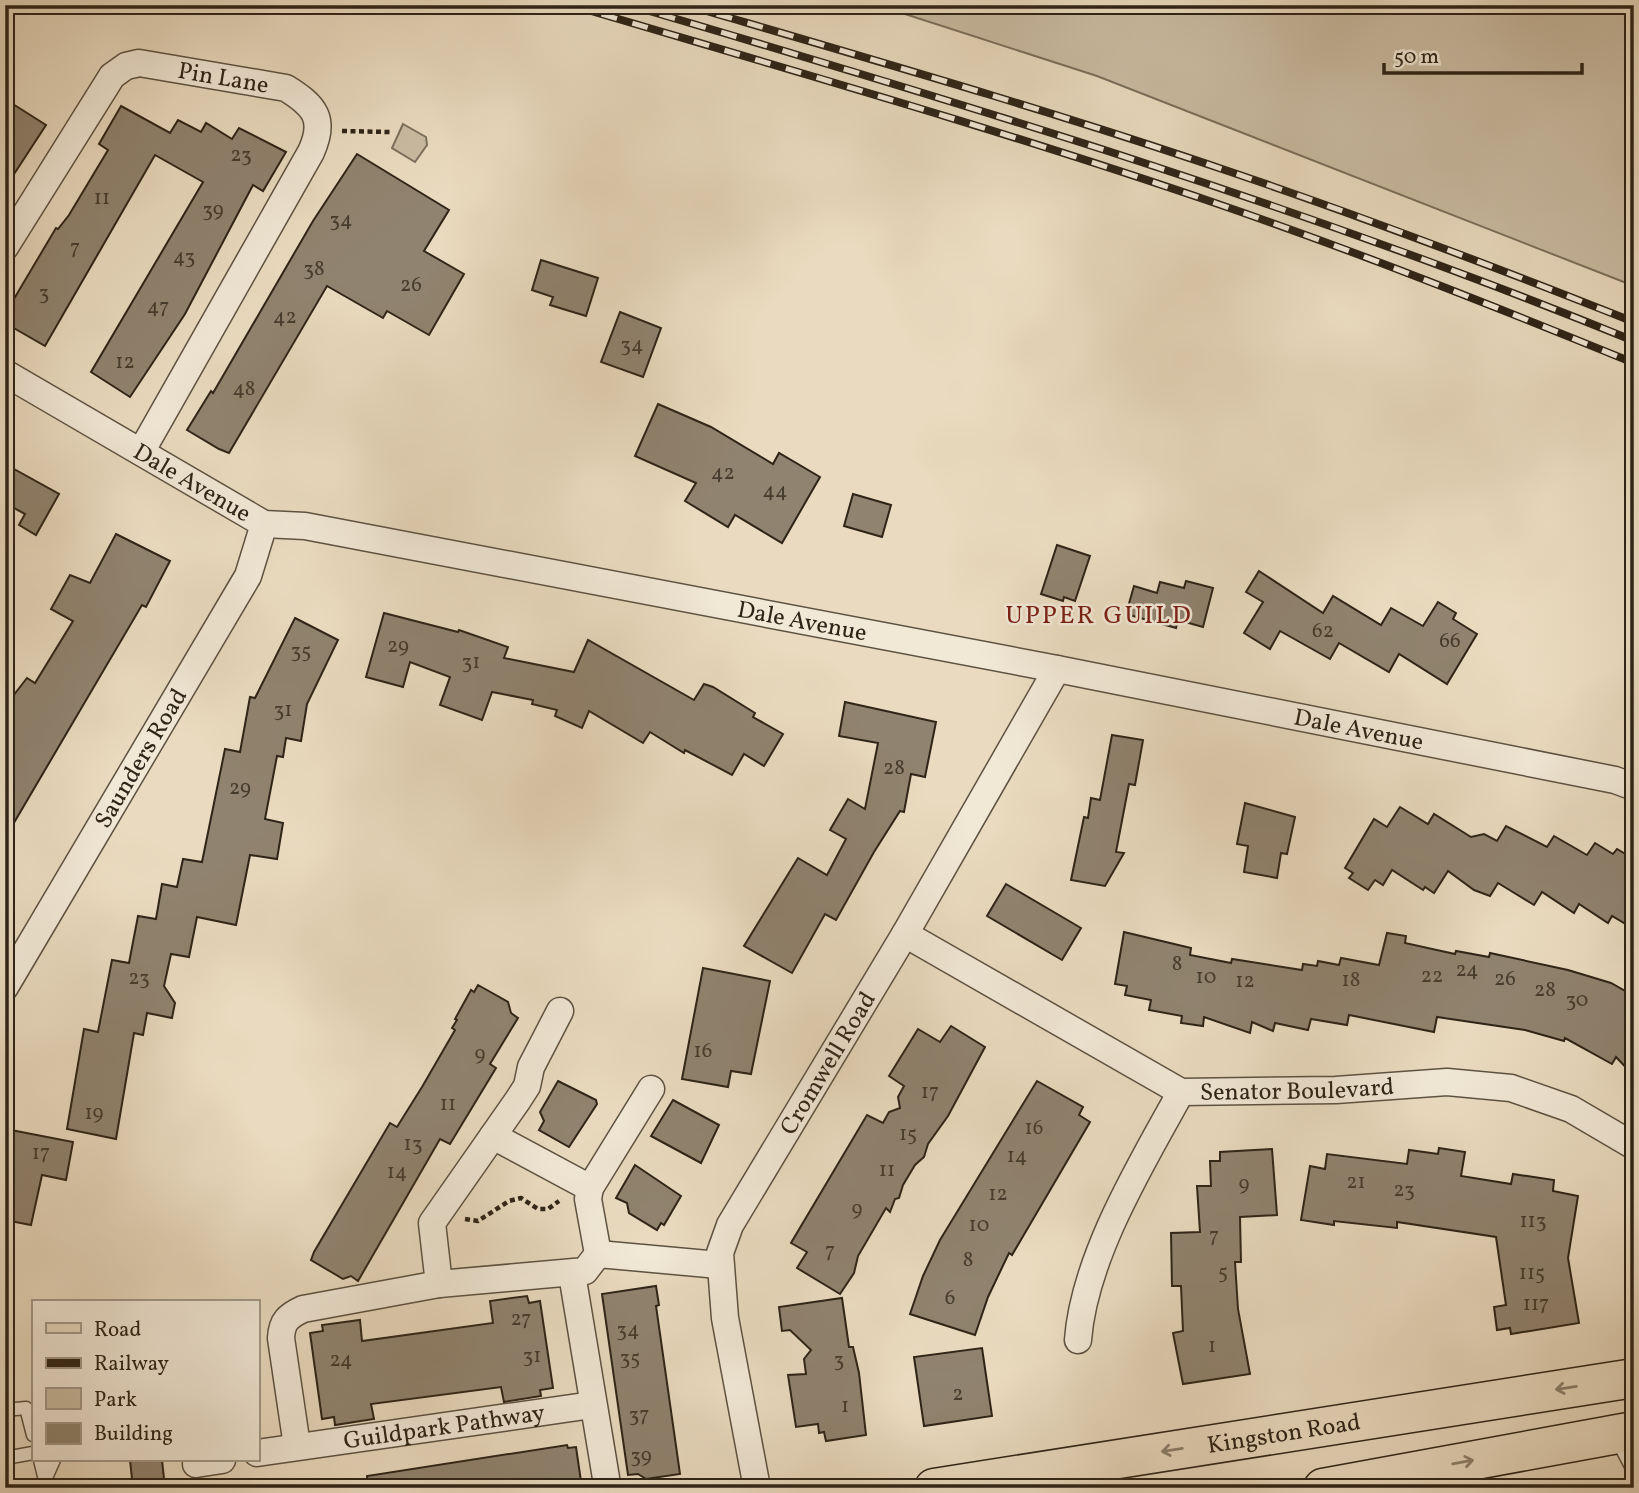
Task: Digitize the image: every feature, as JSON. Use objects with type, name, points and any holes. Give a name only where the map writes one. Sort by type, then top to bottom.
[{"type":"main road","name":"Kingston Road","points":[[934,1488],[1634,1378]]},
{"type":"main road","points":[[1323,1488],[1624,1433]]},
{"type":"street","name":"Pin Lane","points":[[5,247],[112,76],[125,66],[139,62],[286,88],[306,101],[316,115],[319,135],[311,152],[141,452]]},
{"type":"street","name":"Dale Avenue","points":[[5,373],[264,524],[305,526],[1057,669],[1615,780],[1634,787]]},
{"type":"street","name":"Saunders Road","points":[[5,987],[248,576],[264,524]]},
{"type":"street","name":"Cromwell Road","points":[[757,1488],[725,1318],[719,1265],[720,1253],[730,1225],[905,934],[1057,669]]},
{"type":"street","name":"Senator Boulevard","points":[[905,934],[1181,1092],[1336,1090],[1447,1082],[1511,1088],[1571,1109],[1634,1146]]},
{"type":"street","points":[[439,1284],[432,1223],[527,1086],[531,1067],[560,1011]]},
{"type":"street","points":[[296,1446],[281,1338],[282,1327],[288,1317],[303,1309],[439,1284],[584,1271],[598,1254],[589,1193],[651,1089]]},
{"type":"street","points":[[1078,1340],[1080,1311],[1098,1253],[1181,1092]]},
{"type":"street","points":[[493,1136],[589,1193]]},
{"type":"street","points":[[598,1254],[719,1265]]},
{"type":"street","points":[[572,1274],[606,1478]]},
{"type":"street","name":"Guildpark Pathway","points":[[259,1453],[592,1405]]},
{"type":"street","points":[[196,1464],[209,1462]]},
{"type":"lane","points":[[5,1410],[26,1408],[32,1432]]},
{"type":"lane","points":[[1624,1433],[1634,1472]]},
{"type":"lane","points":[[5,1458],[32,1452]]},
{"type":"lane","points":[[40,1462],[46,1484]]},
{"type":"lane","points":[[46,1484],[53,1462]]},
{"type":"path","points":[[444,1208],[466,1220],[478,1222],[509,1201],[521,1198],[538,1209],[548,1209],[560,1200],[589,1193]]},
{"type":"green space","points":[[877,5],[1634,5],[1634,286],[1097,76]]},
{"type":"green space","points":[[403,124],[426,137],[427,145],[415,162],[392,148]]},
{"type":"building","points":[[5,99],[46,125],[5,188]]},
{"type":"building","points":[[121,106],[170,133],[178,120],[201,132],[206,123],[232,139],[239,128],[286,152],[263,191],[253,185],[185,314],[130,397],[91,372],[203,182],[155,155],[45,346],[5,323],[5,314],[56,228],[58,229],[69,215],[108,150],[99,144]]},
{"type":"building","points":[[357,154],[449,210],[424,251],[464,274],[429,335],[387,311],[383,318],[327,286],[229,453],[219,449],[187,430],[211,391],[213,393],[313,221]]},
{"type":"building","points":[[541,260],[598,278],[586,316],[550,305],[553,297],[532,290]]},
{"type":"building","points":[[620,312],[661,328],[643,377],[601,362]]},
{"type":"building","points":[[658,404],[711,427],[773,464],[779,453],[820,477],[782,543],[735,515],[728,527],[685,501],[696,483],[635,456]]},
{"type":"building","points":[[5,464],[59,494],[36,535],[19,525],[25,514],[5,503]]},
{"type":"building","points":[[853,494],[891,505],[882,537],[844,526]]},
{"type":"building","points":[[116,534],[170,561],[146,607],[142,605],[5,838],[5,691],[13,696],[27,678],[35,683],[73,621],[51,609],[70,575],[90,583]]},
{"type":"building","points":[[1057,545],[1090,556],[1075,601],[1064,597],[1063,601],[1041,594]]},
{"type":"building","points":[[1259,571],[1323,613],[1333,596],[1381,625],[1391,608],[1423,626],[1438,602],[1456,613],[1453,619],[1477,634],[1447,684],[1399,654],[1389,672],[1339,643],[1330,659],[1280,631],[1270,649],[1244,633],[1263,602],[1246,592]]},
{"type":"building","points":[[1186,581],[1213,588],[1203,627],[1178,620],[1176,628],[1126,614],[1134,586],[1157,593],[1160,582],[1184,588]]},
{"type":"building","points":[[384,613],[458,632],[459,630],[508,647],[504,658],[574,672],[588,640],[694,700],[704,684],[713,687],[755,713],[753,717],[783,734],[764,766],[744,754],[732,775],[685,750],[684,753],[650,732],[643,743],[589,711],[582,728],[555,716],[557,710],[532,704],[533,700],[492,692],[482,720],[440,705],[450,677],[410,662],[403,687],[366,677]]},
{"type":"building","points":[[295,618],[338,640],[307,704],[301,741],[286,738],[283,757],[277,756],[265,819],[283,823],[277,859],[250,855],[236,925],[197,917],[189,957],[171,954],[164,986],[175,1003],[172,1018],[147,1013],[143,1035],[134,1033],[116,1139],[67,1129],[84,1029],[98,1032],[112,960],[129,963],[138,916],[156,919],[162,884],[177,887],[183,859],[202,862],[225,749],[240,752],[250,697],[255,698]]},
{"type":"building","points":[[845,702],[936,722],[925,777],[911,774],[904,812],[900,811],[874,852],[836,920],[825,914],[792,973],[744,946],[798,858],[827,875],[846,839],[830,830],[848,799],[865,809],[878,743],[839,736]]},
{"type":"building","points":[[1112,735],[1143,740],[1135,785],[1129,784],[1116,852],[1124,853],[1105,886],[1071,880],[1084,817],[1088,818],[1091,798],[1100,800]]},
{"type":"building","points":[[1245,803],[1295,817],[1287,854],[1281,853],[1277,878],[1244,872],[1248,846],[1237,844]]},
{"type":"building","points":[[1400,807],[1428,824],[1434,814],[1471,837],[1484,834],[1497,841],[1506,826],[1547,847],[1554,836],[1587,855],[1595,843],[1613,854],[1617,849],[1634,859],[1634,929],[1612,916],[1608,923],[1579,904],[1574,913],[1542,892],[1534,905],[1498,883],[1490,896],[1474,890],[1448,871],[1434,893],[1425,887],[1423,890],[1392,870],[1383,885],[1375,880],[1368,890],[1349,878],[1353,873],[1345,868],[1374,819],[1387,827]]},
{"type":"building","points":[[1006,884],[1081,928],[1062,960],[987,916]]},
{"type":"building","points":[[1124,932],[1191,948],[1190,955],[1231,963],[1232,959],[1302,970],[1303,964],[1317,966],[1318,961],[1339,965],[1341,958],[1379,965],[1387,933],[1406,936],[1405,943],[1455,954],[1456,951],[1489,957],[1490,953],[1568,970],[1611,983],[1634,996],[1634,1076],[1616,1057],[1612,1064],[1565,1038],[1564,1041],[1525,1030],[1437,1017],[1434,1032],[1349,1015],[1347,1025],[1311,1019],[1308,1030],[1275,1023],[1273,1031],[1252,1022],[1250,1033],[1204,1017],[1203,1026],[1181,1023],[1182,1016],[1149,1010],[1151,1000],[1125,995],[1127,986],[1115,984]]},
{"type":"building","points":[[703,968],[770,981],[751,1074],[731,1071],[728,1087],[682,1079]]},
{"type":"building","points":[[478,985],[508,1002],[511,1013],[518,1018],[490,1064],[496,1068],[450,1144],[440,1139],[358,1281],[351,1276],[343,1279],[311,1260],[314,1252],[390,1123],[397,1127],[422,1087],[455,1030],[452,1028],[457,1020],[455,1019],[471,990],[474,992]]},
{"type":"building","points":[[951,1026],[985,1047],[948,1116],[928,1144],[924,1157],[915,1165],[903,1185],[899,1198],[895,1199],[890,1212],[886,1208],[858,1256],[854,1273],[840,1294],[797,1268],[807,1252],[791,1243],[867,1115],[883,1123],[889,1112],[900,1108],[898,1097],[904,1086],[889,1076],[918,1029],[940,1042]]},
{"type":"building","points":[[558,1081],[596,1100],[597,1104],[569,1147],[539,1130],[544,1121],[540,1112]]},
{"type":"building","points":[[1037,1081],[1083,1107],[1079,1115],[1090,1122],[1012,1255],[1009,1253],[988,1297],[975,1335],[910,1314],[923,1276],[940,1240]]},
{"type":"building","points":[[673,1100],[719,1125],[701,1163],[651,1136]]},
{"type":"building","points":[[11,1130],[73,1142],[66,1180],[42,1175],[31,1225],[5,1220],[5,1162]]},
{"type":"building","points":[[1439,1148],[1465,1152],[1461,1176],[1511,1184],[1513,1174],[1554,1180],[1553,1191],[1578,1196],[1568,1258],[1579,1323],[1511,1334],[1510,1328],[1497,1330],[1494,1307],[1506,1305],[1496,1237],[1397,1222],[1397,1228],[1334,1221],[1334,1225],[1301,1220],[1310,1166],[1325,1169],[1327,1154],[1407,1164],[1409,1150],[1438,1154]]},
{"type":"building","points":[[1272,1149],[1277,1215],[1240,1217],[1241,1262],[1235,1262],[1238,1309],[1250,1374],[1183,1384],[1173,1333],[1183,1331],[1181,1286],[1172,1286],[1171,1233],[1200,1232],[1197,1186],[1211,1186],[1210,1161],[1220,1161],[1220,1152]]},
{"type":"building","points":[[635,1165],[681,1196],[664,1225],[661,1223],[657,1230],[629,1213],[627,1203],[616,1198]]},
{"type":"building","points":[[656,1286],[659,1305],[656,1306],[680,1474],[646,1479],[638,1474],[628,1475],[602,1294]]},
{"type":"building","points":[[527,1296],[529,1303],[540,1301],[553,1388],[540,1390],[541,1396],[504,1402],[501,1387],[371,1404],[374,1419],[335,1425],[334,1417],[322,1419],[310,1333],[323,1331],[322,1325],[360,1320],[362,1341],[493,1323],[490,1301]]},
{"type":"building","points":[[842,1298],[849,1347],[853,1347],[859,1373],[866,1435],[826,1441],[824,1432],[819,1433],[818,1424],[796,1427],[788,1375],[806,1374],[804,1359],[811,1350],[790,1330],[782,1331],[779,1307]]},
{"type":"building","points":[[982,1348],[992,1416],[924,1426],[914,1357]]},
{"type":"building","points":[[567,1445],[568,1448],[576,1447],[582,1488],[368,1488],[367,1476]]},
{"type":"building","points":[[130,1462],[162,1462],[165,1488],[133,1488]]},
{"type":"railway","points":[[571,5],[1138,177],[1323,241],[1634,363]]},
{"type":"railway","points":[[629,5],[1010,120],[1262,202],[1511,292],[1634,341]]},
{"type":"railway","points":[[686,5],[1026,106],[1228,171],[1432,244],[1634,322]]},
{"type":"district","name":"UPPER GUILD","points":[[1099,614]]}]
